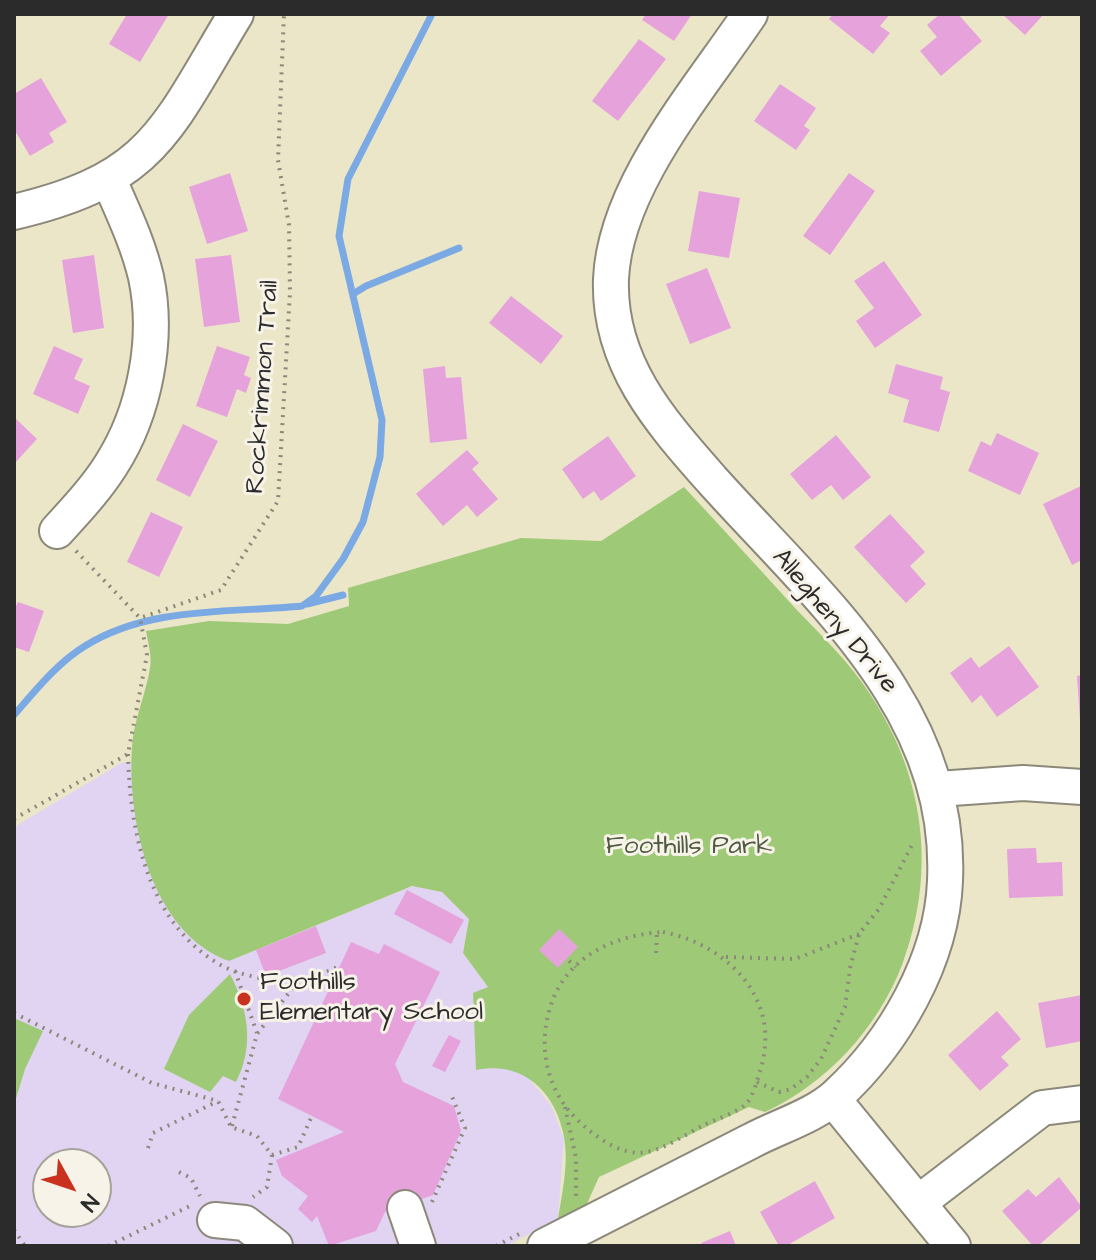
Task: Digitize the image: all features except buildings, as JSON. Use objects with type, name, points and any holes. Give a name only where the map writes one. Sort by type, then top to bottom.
[{"type":"street","points":[[14,212],[66,200],[109,180],[153,147],[236,14]]},
{"type":"street","name":"Allegheny Drive","points":[[545,1246],[833,1099],[872,1056],[917,988],[944,907],[947,851],[938,789],[909,715],[860,644],[660,421],[620,349],[611,279],[617,235],[630,197],[750,14]]},
{"type":"street","points":[[57,531],[112,464],[128,434],[143,387],[149,351],[151,315],[146,278],[135,240],[109,180]]},
{"type":"street","points":[[938,789],[1023,783],[1082,787]]},
{"type":"street","points":[[833,1099],[953,1246]]},
{"type":"street","points":[[918,1203],[1042,1108],[1082,1103]]},
{"type":"street","points":[[217,1204],[275,1246]]},
{"type":"path","name":"Rockrimmon Trail","points":[[140,618],[221,590],[278,501],[290,292],[289,225],[278,160],[284,14]]},
{"type":"path","points":[[57,531],[140,618],[147,655],[128,754],[133,815],[147,874],[165,911],[188,942],[235,971],[295,985]]},
{"type":"path","points":[[14,819],[128,754]]},
{"type":"path","points":[[656,953],[657,933]]},
{"type":"path","points":[[563,1103],[597,1138],[646,1153],[746,1104],[764,1060],[767,1042],[764,1020],[748,982],[724,957],[688,937],[657,933],[617,939],[596,949],[576,967],[554,995],[545,1026],[548,1067],[563,1103],[576,1158],[576,1205]]},
{"type":"path","points":[[724,957],[795,959],[859,934]]},
{"type":"path","points":[[569,961],[576,967]]},
{"type":"path","points":[[231,1127],[257,1034],[295,985],[340,966]]},
{"type":"path","points":[[235,971],[257,1034]]},
{"type":"path","points":[[14,1013],[152,1083],[218,1101],[231,1127],[257,1136],[272,1155],[267,1187],[255,1197],[217,1204],[108,1246]]},
{"type":"path","points":[[412,1229],[432,1202],[465,1128],[451,1094]]},
{"type":"path","points":[[148,1148],[153,1133],[218,1101]]},
{"type":"path","points":[[272,1155],[298,1147],[312,1116]]},
{"type":"path","points":[[179,1172],[191,1178],[217,1204]]},
{"type":"path","points":[[14,1230],[25,1246]]},
{"type":"shaded area","name":"Foothills Elementary School","points":[[123,762],[133,762],[135,806],[150,874],[229,961],[412,886],[442,892],[469,919],[463,953],[488,987],[473,994],[477,1069],[507,1067],[525,1074],[551,1105],[564,1139],[558,1219],[506,1246],[14,1246],[14,827]]},
{"type":"green space","name":"Foothills Park","points":[[684,487],[844,660],[889,726],[914,792],[922,860],[920,895],[913,930],[892,988],[864,1032],[829,1070],[809,1086],[765,1112],[749,1107],[599,1177],[586,1206],[558,1219],[566,1158],[560,1121],[545,1093],[522,1075],[493,1068],[476,1070],[473,993],[488,987],[463,953],[469,919],[442,892],[412,886],[229,961],[202,947],[180,926],[149,871],[134,807],[132,746],[150,664],[146,631],[209,621],[288,624],[349,606],[348,588],[521,538],[601,541]]},
{"type":"green space","points":[[230,974],[245,1014],[246,1054],[236,1082],[223,1076],[210,1092],[164,1069],[189,1015]]},
{"type":"green space","points":[[14,1018],[43,1031],[25,1069],[14,1105]]},
{"type":"waterway","points":[[14,715],[65,661],[110,633],[136,624],[190,614],[302,606],[316,596],[343,559],[363,522],[380,457],[382,420],[339,236],[348,179],[432,14]]},
{"type":"waterway","points":[[353,294],[459,248]]},
{"type":"waterway","points":[[307,604],[343,595]]},
{"type":"place","name":"Foothills Elementary School","points":[[244,999]]}]
